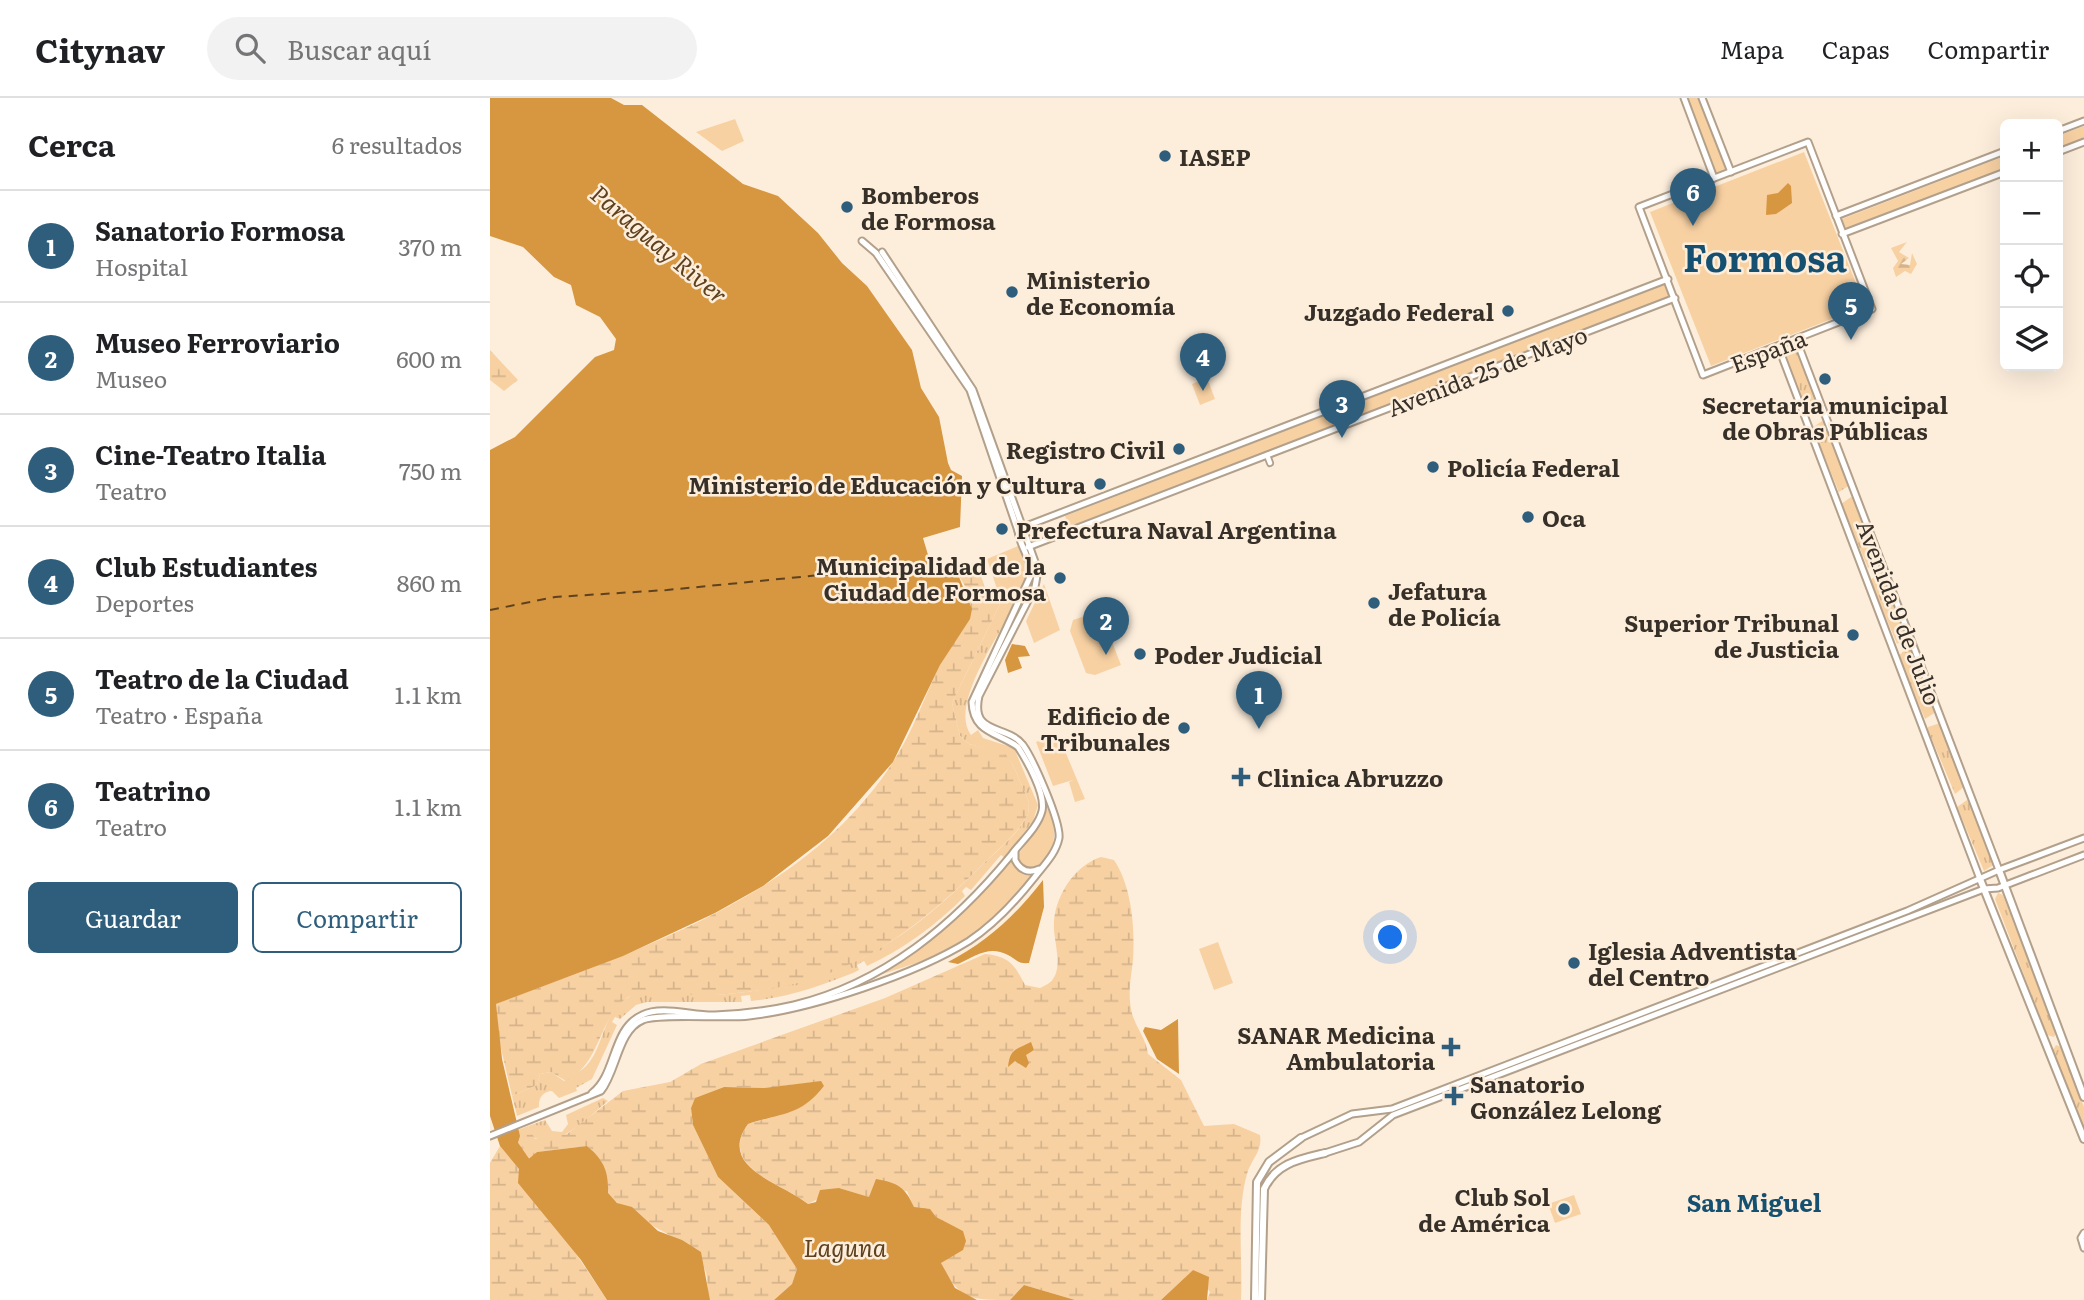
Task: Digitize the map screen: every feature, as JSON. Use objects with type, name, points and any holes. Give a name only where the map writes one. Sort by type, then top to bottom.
[{"type":"main road","points":[[1684,98],[1714,178]]},
{"type":"main road","points":[[1702,98],[1731,172]]},
{"type":"main road","points":[[2063,129],[2084,121]]},
{"type":"main road","points":[[1675,298],[1639,206],[1808,142],[1842,234],[2000,174]]},
{"type":"main road","points":[[2063,150],[2084,142]]},
{"type":"main road","points":[[1836,216],[2000,152]]},
{"type":"main road","name":"España","points":[[1675,298],[1703,375],[1872,309],[1842,234]]},
{"type":"main road","points":[[490,1134],[595,1091],[604,1079],[624,1031],[639,1016],[651,1012],[694,1017],[746,1017],[792,1009],[842,994],[940,956],[970,940],[1003,914],[1043,867],[1057,844],[1057,822],[1022,744],[990,728],[977,709],[979,696],[1038,578],[970,390],[876,253],[862,241]]},
{"type":"main road","points":[[882,251],[973,390],[1020,529]]},
{"type":"main road","name":"Avenida 25 de Mayo","points":[[1020,529],[1668,279]]},
{"type":"main road","name":"Avenida 25 de Mayo","points":[[1027,547],[1675,298]]},
{"type":"main road","name":"Avenida 9 de Julio","points":[[1796,339],[2084,1097]]},
{"type":"main road","name":"Avenida 9 de Julio","points":[[1778,346],[1980,879],[1986,888],[2084,1139]]},
{"type":"main road","points":[[694,1017],[735,1014],[795,1004],[829,994],[877,972],[912,951],[984,889],[1039,817],[1042,806],[1040,796],[1018,747],[989,734],[979,725],[973,715],[972,702],[1029,583],[1031,569],[1027,547]]},
{"type":"main road","points":[[1255,1300],[1257,1182],[1269,1162],[1301,1138],[1352,1114],[1396,1107],[1907,911],[1999,870],[2084,838]]},
{"type":"main road","points":[[1016,848],[1015,860],[1021,869],[1031,872],[1043,867]]},
{"type":"main road","points":[[1261,1300],[1264,1189],[1272,1175],[1286,1165],[1359,1142],[1393,1115],[1986,888],[2004,885],[2084,855]]},
{"type":"main road","points":[[2028,876],[2021,873],[2020,867],[2032,858]]},
{"type":"main road","points":[[2084,1233],[2081,1238],[2084,1248]]},
{"type":"street","points":[[1267,455],[1270,463]]},
{"type":"green space","points":[[1687,98],[1700,98],[1727,169],[1715,173]]},
{"type":"green space","points":[[735,119],[744,141],[722,151],[696,132]]},
{"type":"green space","points":[[2084,126],[2084,138],[2063,146],[2063,134]]},
{"type":"green space","points":[[1804,152],[1865,306],[1711,366],[1650,212]]},
{"type":"green space","points":[[2000,158],[2000,170],[1846,230],[1842,219]]},
{"type":"green space","points":[[1907,242],[1899,252],[1909,258],[1901,264],[1910,265],[1912,253],[1917,264],[1911,274],[1905,271],[1896,277],[1893,268],[1898,261],[1891,248]]},
{"type":"green space","points":[[1666,284],[1670,296],[1069,527],[1065,516]]},
{"type":"green space","points":[[1793,345],[1797,346],[1821,409],[1810,416],[1783,353]]},
{"type":"green space","points":[[490,350],[518,380],[504,391],[490,380]]},
{"type":"green space","points":[[1207,378],[1215,399],[1200,405],[1192,384]]},
{"type":"green space","points":[[1822,421],[1826,422],[1850,485],[1839,492],[1812,428]]},
{"type":"green space","points":[[1851,497],[1854,498],[1879,561],[1868,568],[1841,504]]},
{"type":"green space","points":[[1018,546],[1028,574],[1015,597],[997,589],[987,559]]},
{"type":"green space","points":[[976,562],[987,593],[1000,604],[952,703],[960,736],[969,744],[1004,752],[1013,765],[1029,802],[1028,814],[1013,835],[933,910],[908,930],[855,962],[795,984],[762,990],[706,995],[654,993],[628,997],[618,1006],[586,1064],[577,1073],[566,1081],[551,1072],[540,1074],[537,1085],[512,1096],[497,1031],[496,1004],[606,962],[715,913],[767,884],[814,849],[857,809],[899,752],[937,671],[967,622],[970,599],[954,569]]},
{"type":"green space","points":[[1880,573],[1884,574],[1908,637],[1897,644],[1870,580]]},
{"type":"green space","points":[[1044,584],[1060,630],[1034,643],[1026,621]]},
{"type":"green space","points":[[997,589],[1015,597],[1013,608],[978,672],[966,707],[966,722],[971,735],[978,730],[983,738],[1014,748],[1038,805],[1033,821],[1005,858],[1001,855],[971,890],[966,887],[962,891],[965,896],[919,936],[867,966],[864,961],[857,965],[859,970],[853,973],[803,991],[751,1001],[750,995],[741,996],[742,1002],[647,1002],[636,1005],[620,1019],[615,1017],[612,1022],[617,1025],[592,1079],[576,1088],[577,1091],[559,1098],[552,1091],[546,1092],[540,1098],[539,1107],[517,1116],[512,1096],[537,1085],[540,1074],[551,1072],[564,1081],[584,1068],[597,1050],[608,1020],[619,1004],[627,998],[648,992],[727,994],[766,989],[802,981],[865,957],[922,920],[1012,836],[1028,814],[1029,802],[1013,765],[1004,753],[969,744],[960,736],[952,703],[1000,604],[991,596]]},
{"type":"green space","points":[[1100,611],[1121,665],[1095,675],[1086,673],[1070,631],[1073,620]]},
{"type":"green space","points":[[1908,648],[1912,650],[1936,712],[1925,719],[1898,656]]},
{"type":"green space","points":[[1940,723],[1965,786],[1955,794],[1928,730],[1928,727]]},
{"type":"green space","points":[[1058,734],[1085,799],[1075,802],[1069,782],[1073,780],[1053,786],[1036,742]]},
{"type":"green space","points":[[1967,800],[1971,801],[1995,864],[1984,871],[1957,807]]},
{"type":"green space","points":[[1046,805],[1054,829],[1051,849],[1042,865],[1026,868],[1019,862],[1018,855],[1044,818]]},
{"type":"green space","points":[[1101,857],[1114,860],[1128,895],[1133,935],[1130,1002],[1148,1054],[1181,1080],[1204,1126],[1234,1124],[1260,1135],[1258,1150],[1247,1174],[1242,1205],[1241,1300],[1207,1300],[1210,1292],[1193,1270],[1161,1300],[1075,1300],[1024,1285],[1010,1300],[976,1298],[960,1291],[941,1263],[951,1256],[963,1231],[914,1208],[907,1191],[869,1197],[839,1188],[808,1204],[757,1173],[747,1163],[741,1152],[741,1139],[748,1124],[799,1108],[824,1086],[816,1082],[764,1088],[724,1087],[695,1098],[691,1108],[693,1125],[718,1177],[772,1228],[797,1269],[792,1284],[774,1300],[710,1300],[706,1271],[695,1256],[684,1245],[633,1214],[608,1194],[608,1179],[604,1167],[598,1156],[587,1146],[537,1152],[527,1165],[510,1133],[528,1126],[535,1139],[567,1134],[623,1091],[670,1082],[701,1064],[885,998],[985,954],[1006,959],[1025,985],[1040,988],[1056,974],[1054,919],[1061,896],[1073,876],[1091,861]]},
{"type":"green space","points":[[1011,860],[1022,874],[1033,877],[990,923],[962,942],[922,961],[868,979],[928,942],[980,896]]},
{"type":"green space","points":[[1998,893],[2003,895],[2056,1033],[2054,1037],[2047,1035],[1995,899]]},
{"type":"green space","points":[[1218,942],[1233,983],[1214,990],[1199,949]]},
{"type":"green space","points":[[2056,1045],[2061,1047],[2084,1107],[2084,1132],[2053,1050]]},
{"type":"green space","points":[[603,1098],[608,1101],[573,1130],[553,1139],[532,1137],[528,1126],[545,1120],[552,1131],[562,1132],[568,1124],[566,1115]]},
{"type":"green space","points":[[500,1146],[519,1169],[607,1300],[490,1300],[490,1163]]},
{"type":"green space","name":"Club Sol de América","points":[[1574,1195],[1581,1214],[1555,1223],[1548,1204]]},
{"type":"water","name":"Paraguay River","points":[[490,98],[611,98],[624,105],[642,105],[743,184],[778,196],[818,233],[842,263],[867,286],[912,350],[921,388],[939,417],[948,463],[951,470],[962,476],[960,527],[923,538],[934,575],[954,569],[957,572],[972,609],[970,619],[940,665],[893,762],[828,836],[763,886],[715,913],[623,956],[496,1004],[502,1059],[520,1136],[516,1149],[525,1162],[537,1152],[587,1146],[598,1156],[604,1167],[608,1179],[608,1193],[617,1203],[632,1207],[658,1231],[682,1240],[701,1252],[710,1300],[607,1300],[581,1260],[518,1183],[519,1169],[500,1146],[490,1116],[490,450],[515,437],[595,357],[614,350],[616,339],[600,317],[576,305],[571,285],[554,277],[523,247],[490,236]]},
{"type":"water","points":[[1788,183],[1791,186],[1792,203],[1776,214],[1766,215],[1767,195],[1778,193]]},
{"type":"water","points":[[1012,644],[1025,646],[1030,656],[1018,657],[1022,668],[1008,673],[1005,660]]},
{"type":"water","points":[[1043,880],[1044,907],[1029,963],[995,951],[958,964],[948,962],[976,946],[1000,927]]},
{"type":"water","points":[[1178,1019],[1179,1074],[1157,1059],[1143,1031],[1145,1027],[1161,1030]]},
{"type":"water","points":[[1031,1042],[1034,1050],[1026,1055],[1029,1063],[1026,1068],[1015,1061],[1008,1067],[1014,1051]]},
{"type":"water","name":"Laguna","points":[[821,1081],[824,1086],[799,1108],[748,1124],[740,1139],[740,1152],[746,1163],[757,1173],[808,1204],[816,1202],[820,1190],[839,1188],[869,1197],[876,1179],[900,1187],[914,1207],[930,1209],[936,1217],[963,1231],[966,1241],[963,1250],[941,1263],[955,1288],[977,1300],[774,1300],[792,1284],[797,1269],[769,1225],[718,1177],[693,1125],[691,1108],[695,1098],[724,1087],[764,1088]]},
{"type":"water","points":[[1193,1270],[1209,1277],[1207,1300],[1161,1300]]},
{"type":"water","points":[[1024,1285],[1075,1300],[1010,1300]]},
{"type":"waterway","points":[[512,1141],[532,1170]]},
{"type":"ferry route","points":[[490,610],[555,597],[667,590],[933,564]]},
{"type":"place","name":"IASEP","points":[[1165,156]]},
{"type":"place","name":"Bomberos de Formosa","points":[[847,207]]},
{"type":"place","name":"Teatrino","points":[[1693,226]]},
{"type":"place","name":"Ministerio de Economía","points":[[1012,292]]},
{"type":"place","name":"Juzgado Federal","points":[[1508,311]]},
{"type":"place","name":"Teatro de la Ciudad","points":[[1851,340]]},
{"type":"place","name":"Secretaría municipal de Obras Públicas","points":[[1825,379]]},
{"type":"place","name":"Club Estudiantes","points":[[1203,391]]},
{"type":"place","name":"Cine-Teatro Italia","points":[[1342,438]]},
{"type":"place","name":"Registro Civil","points":[[1179,449]]},
{"type":"place","name":"Policía Federal","points":[[1433,467]]},
{"type":"place","name":"Ministerio de Educación y Cultura","points":[[1100,484]]},
{"type":"place","name":"Oca","points":[[1528,517]]},
{"type":"place","name":"Prefectura Naval Argentina","points":[[1002,529]]},
{"type":"place","name":"Municipalidad de la Ciudad de Formosa","points":[[1060,578]]},
{"type":"place","name":"Jefatura de Policía","points":[[1374,603]]},
{"type":"place","name":"Superior Tribunal de Justicia","points":[[1853,635]]},
{"type":"place","name":"Poder Judicial","points":[[1140,654]]},
{"type":"place","name":"Museo Ferroviario","points":[[1106,655]]},
{"type":"place","name":"Edificio de Tribunales","points":[[1184,728]]},
{"type":"place","name":"Sanatorio Formosa","points":[[1259,729]]},
{"type":"place","name":"Clinica Abruzzo","points":[[1241,777]]},
{"type":"place","name":"Iglesia Adventista del Centro","points":[[1574,963]]},
{"type":"place","name":"SANAR Medicina Ambulatoria","points":[[1451,1047]]},
{"type":"place","name":"Sanatorio González Lelong","points":[[1454,1096]]},
{"type":"place","name":"Club Sol de América","points":[[1564,1209]]},
{"type":"district","name":"Formosa","points":[[1765,255]]},
{"type":"district","name":"San Miguel","points":[[1754,1201]]}]
